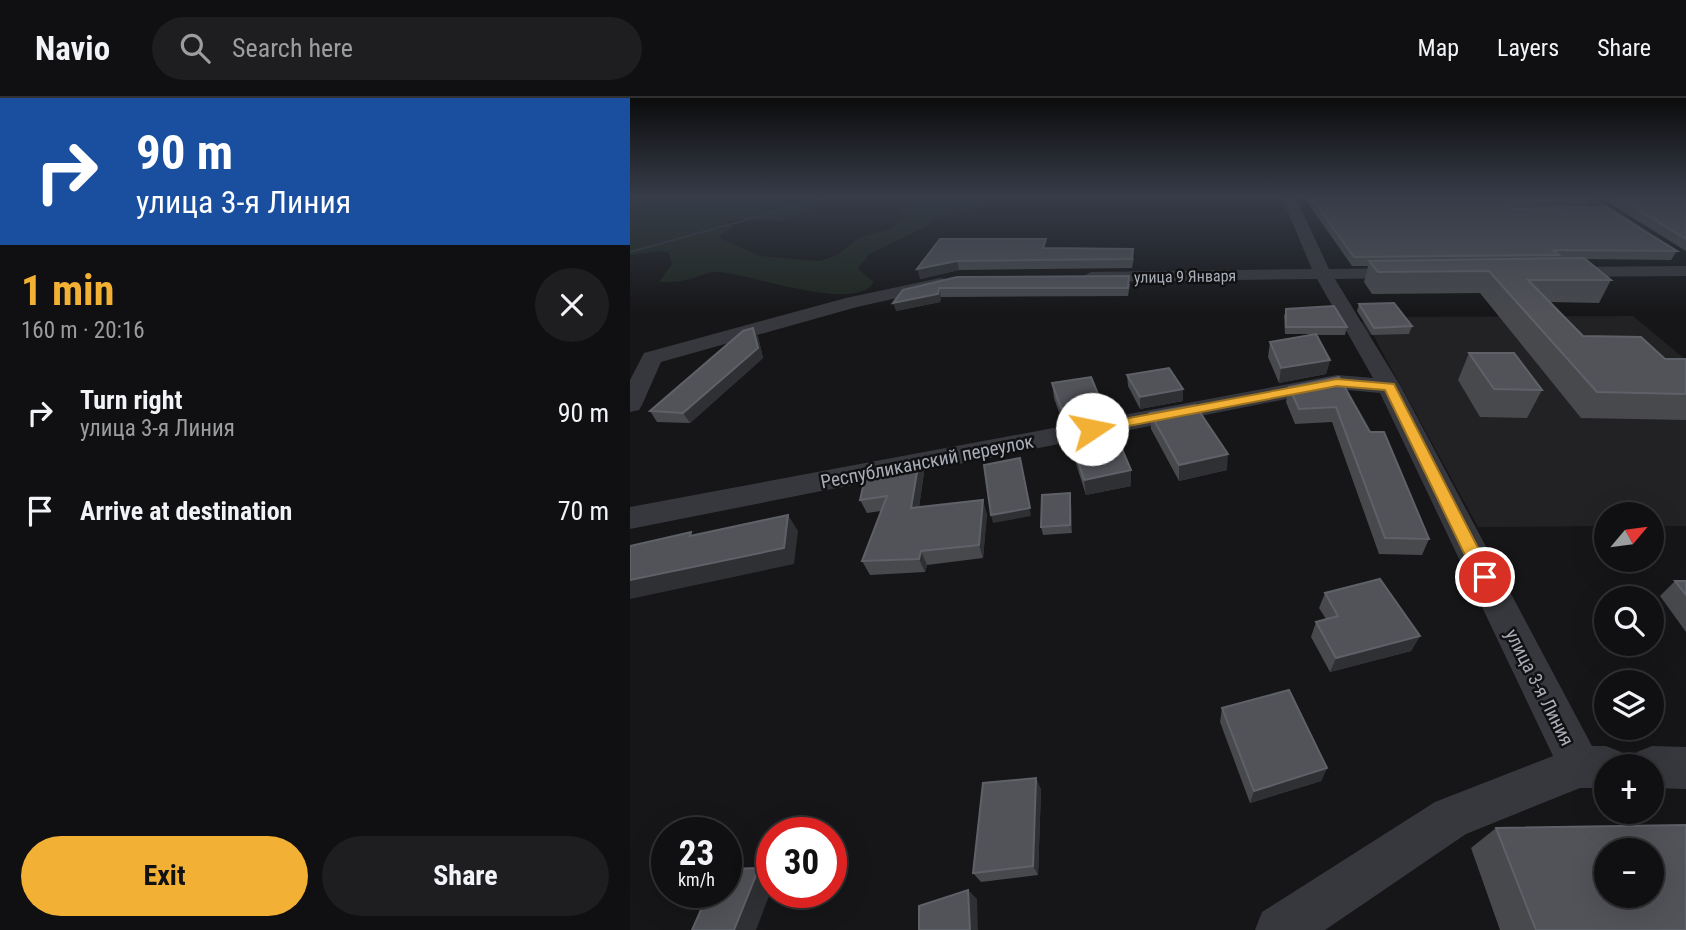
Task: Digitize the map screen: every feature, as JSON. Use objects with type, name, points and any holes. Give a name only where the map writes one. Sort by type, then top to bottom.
[{"type":"street","name":"улица 3-я Линия","points":[[1305,235],[1323,274],[1389,387],[1593,767]]},
{"type":"street","points":[[1645,235],[1652,239]]},
{"type":"street","points":[[1546,272],[1686,271]]},
{"type":"street","name":"улица 9 Января","points":[[1067,277],[1421,273]]},
{"type":"street","points":[[630,405],[652,358],[853,302],[959,278]]},
{"type":"street","name":"Республиканский переулок","points":[[630,518],[1337,382],[1389,387]]},
{"type":"street","points":[[1280,930],[1451,818],[1593,767]]},
{"type":"street","points":[[1664,767],[1686,768]]},
{"type":"shaded area","points":[[630,235],[721,235],[718,237],[760,256],[820,261],[837,255],[860,237],[909,235],[869,254],[858,269],[874,282],[863,291],[846,294],[801,289],[718,272],[683,281],[659,282],[672,264],[669,253],[662,251],[630,255]]},
{"type":"shaded area","points":[[1633,316],[1686,360],[1686,526],[1664,526],[1664,502],[1594,502],[1594,526],[1478,527],[1373,335],[1366,335],[1361,324],[1400,325],[1396,317]]},
{"type":"building","points":[[1338,235],[1651,235],[1677,251],[1553,250],[1559,255],[1354,257]]},
{"type":"building","points":[[940,239],[1046,239],[1043,248],[1133,249],[1132,259],[957,261],[917,269]]},
{"type":"building","points":[[1584,258],[1611,280],[1528,280],[1583,336],[1641,337],[1665,359],[1686,359],[1686,394],[1597,392],[1489,271],[1378,272],[1369,261]]},
{"type":"building","points":[[1129,276],[1128,288],[939,288],[938,294],[893,303],[903,290],[957,277]]},
{"type":"building","points":[[1394,303],[1412,326],[1374,328],[1359,304]]},
{"type":"building","points":[[1334,306],[1347,327],[1286,327],[1286,309]]},
{"type":"building","points":[[753,328],[758,348],[683,413],[650,411],[743,331]]},
{"type":"building","points":[[1316,334],[1330,360],[1281,368],[1270,342]]},
{"type":"building","points":[[1469,353],[1514,353],[1542,390],[1494,389]]},
{"type":"building","points":[[1169,368],[1183,389],[1140,397],[1127,375]]},
{"type":"building","points":[[1091,377],[1101,401],[1061,408],[1052,383]]},
{"type":"building","points":[[1339,377],[1370,432],[1384,432],[1429,539],[1385,538],[1336,407],[1299,409],[1289,387]]},
{"type":"building","points":[[1195,405],[1228,454],[1179,465],[1150,413]]},
{"type":"building","points":[[1110,421],[1131,470],[1084,480],[1068,429]]},
{"type":"building","points":[[1020,458],[1030,508],[991,515],[984,465]]},
{"type":"building","points":[[919,460],[911,508],[983,500],[979,545],[921,551],[919,559],[862,561],[887,496],[860,500],[866,474],[896,471],[899,464]]},
{"type":"building","points":[[1070,493],[1070,525],[1041,527],[1042,495]]},
{"type":"building","points":[[788,515],[784,548],[630,580],[630,546]]},
{"type":"building","points":[[1380,579],[1420,636],[1336,658],[1316,622],[1338,616],[1325,593]]},
{"type":"building","points":[[1675,581],[1686,581],[1686,595]]},
{"type":"building","points":[[1289,690],[1327,768],[1254,791],[1222,708]]},
{"type":"building","points":[[1036,778],[1033,866],[973,873],[983,783]]},
{"type":"building","points":[[1686,825],[1686,930],[1536,930],[1496,828]]},
{"type":"building","points":[[756,868],[756,875],[734,930],[692,930],[702,908],[742,908],[742,869]]},
{"type":"building","points":[[968,890],[970,930],[919,930],[919,906]]},
{"type":"waterway","points":[[630,252],[693,235]]},
{"type":"route","points":[[1092,429],[1337,382],[1389,387],[1485,577]]}]
